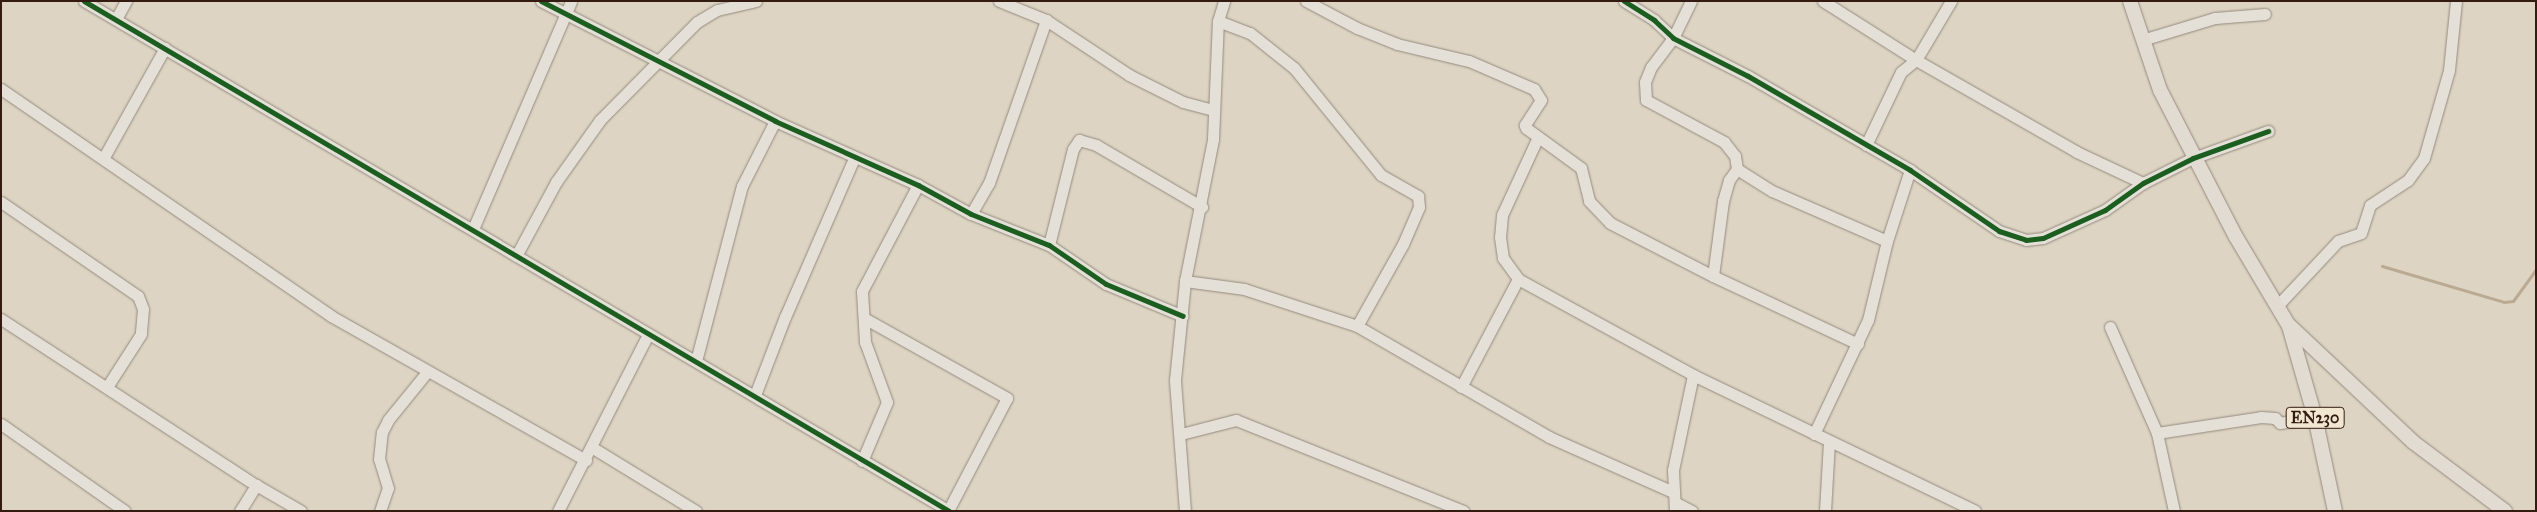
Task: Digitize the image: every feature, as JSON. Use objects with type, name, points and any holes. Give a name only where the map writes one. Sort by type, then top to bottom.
[{"type":"main road","name":"EN230","points":[[2130,1],[2160,90],[2193,158],[2289,326],[2315,417],[2335,511]]},
{"type":"main road","points":[[2289,326],[2413,442],[2500,509]]},
{"type":"main road","points":[[2302,374],[2308,362],[2325,359]]},
{"type":"street","points":[[84,1],[648,334],[755,395],[948,511],[1007,398],[864,318]]},
{"type":"street","points":[[116,19],[126,1]]},
{"type":"street","points":[[541,1],[565,15],[775,121],[918,186],[971,214],[1049,246],[1106,284],[1183,316]]},
{"type":"street","points":[[473,230],[571,1]]},
{"type":"street","points":[[516,256],[556,182],[600,120],[707,15],[756,1]]},
{"type":"street","points":[[1000,1],[1046,20],[1129,75],[1183,102],[1213,110]]},
{"type":"street","points":[[1186,511],[1175,380],[1183,316],[1185,281],[1202,206],[1213,139],[1218,21],[1224,1]]},
{"type":"street","points":[[1306,1],[1357,28],[1397,44],[1462,59],[1534,90],[1541,100],[1525,125],[1538,137],[1581,168],[1589,201],[1610,223],[1713,276],[1858,344]]},
{"type":"street","points":[[1624,1],[1654,20],[1673,38],[1748,76],[1910,170],[1998,231],[2026,240],[2042,238],[2105,210],[2142,183],[2193,158],[2268,131]]},
{"type":"street","points":[[1691,1],[1673,38],[1651,67],[1646,82],[1646,100],[1724,142],[1735,156],[1737,169],[1729,180],[1722,201],[1713,276]]},
{"type":"street","points":[[1823,1],[1916,60],[2078,152],[2142,183]]},
{"type":"street","points":[[1866,145],[1901,72],[1916,60],[1951,1]]},
{"type":"street","points":[[2278,305],[2338,241],[2361,233],[2370,205],[2408,180],[2424,158],[2449,70],[2456,1]]},
{"type":"street","points":[[2142,40],[2215,18],[2265,14]]},
{"type":"street","points":[[971,214],[989,183],[1046,20]]},
{"type":"street","points":[[1218,21],[1250,33],[1294,68],[1381,175],[1418,196],[1419,207],[1403,244],[1357,326]]},
{"type":"street","points":[[104,157],[165,48]]},
{"type":"street","points":[[1,89],[104,157],[331,316],[427,372],[586,460]]},
{"type":"street","points":[[696,361],[742,186],[775,121]]},
{"type":"street","points":[[1538,137],[1502,215],[1500,237],[1503,258],[1518,278],[1693,375],[1974,511]]},
{"type":"street","points":[[1049,246],[1073,149],[1079,140],[1096,145],[1202,206]]},
{"type":"street","points":[[755,395],[785,317],[854,158]]},
{"type":"street","points":[[1737,169],[1772,191],[1886,241]]},
{"type":"street","points":[[1814,434],[1868,320],[1886,241],[1910,170]]},
{"type":"street","points":[[862,461],[887,402],[866,342],[862,291],[918,186]]},
{"type":"street","points":[[1,202],[138,296],[143,309],[141,334],[107,388]]},
{"type":"street","points":[[1461,387],[1518,278]]},
{"type":"street","points":[[1185,281],[1244,289],[1357,326],[1549,437],[1692,511]]},
{"type":"street","points":[[1,319],[256,485],[301,511]]},
{"type":"street","points":[[2110,327],[2157,433],[2174,511]]},
{"type":"street","points":[[558,511],[593,448],[648,334]]},
{"type":"street","points":[[380,511],[388,488],[379,459],[382,432],[388,420],[427,372]]},
{"type":"street","points":[[1674,502],[1673,470],[1693,375]]},
{"type":"street","points":[[2157,433],[2261,417],[2275,418],[2280,423],[2315,417]]},
{"type":"street","points":[[1180,434],[1236,420],[1449,508],[1463,511]]},
{"type":"street","points":[[1,424],[125,511]]},
{"type":"street","points":[[1825,511],[1828,442]]},
{"type":"street","points":[[593,448],[696,511]]},
{"type":"street","points":[[240,511],[256,485]]},
{"type":"waterway","points":[[2382,266],[2504,302],[2513,301],[2536,269]]},
{"type":"cycle path","points":[[84,1],[949,511]]},
{"type":"cycle path","points":[[541,1],[775,121],[918,185],[971,214],[1049,245],[1106,284],[1183,316]]},
{"type":"cycle path","points":[[1624,1],[1654,20],[1673,38],[1748,76],[1910,170],[1999,231],[2026,240],[2043,238],[2105,210],[2143,183],[2193,158],[2268,131]]}]
